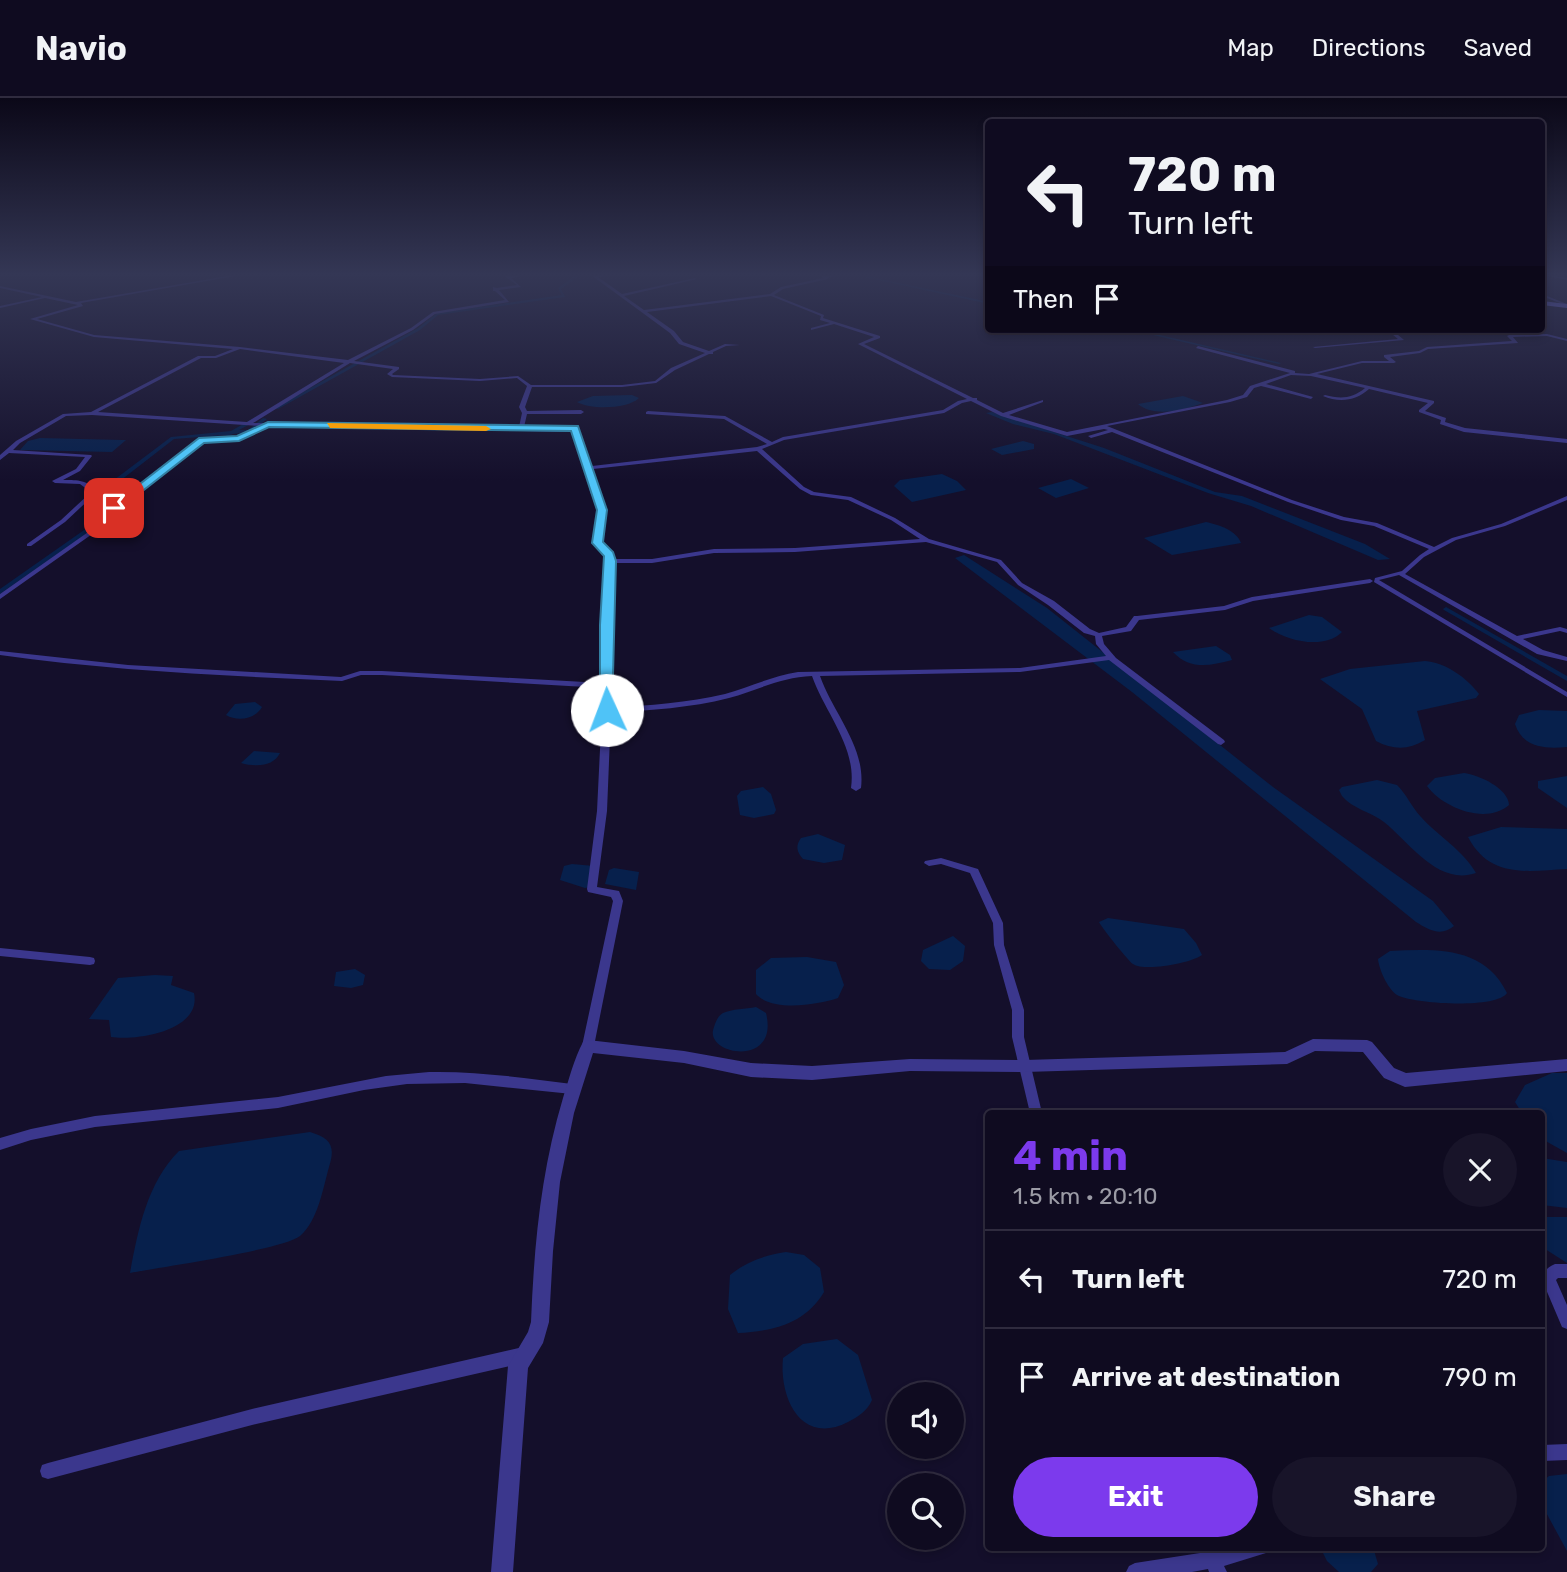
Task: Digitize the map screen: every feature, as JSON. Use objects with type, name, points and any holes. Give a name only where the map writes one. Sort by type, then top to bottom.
[{"type":"street","points":[[189,344],[397,368],[389,374],[392,376],[480,380],[518,377],[530,386],[622,386],[656,382],[673,369],[725,345],[738,345]]},
{"type":"street","points":[[246,424],[385,344]]},
{"type":"street","points":[[686,344],[711,353]]},
{"type":"street","points":[[861,344],[1003,415],[1067,434],[1228,401],[1245,396],[1252,387],[1297,373]]},
{"type":"street","points":[[1315,347],[1355,344]]},
{"type":"street","points":[[1309,374],[1362,362],[1394,362],[1386,356],[1420,352],[1427,348],[1489,344]]},
{"type":"street","points":[[1198,347],[1297,373],[1432,402],[1421,411],[1444,419],[1442,423],[1464,430],[1567,441]]},
{"type":"street","points":[[92,413],[200,357],[216,357],[240,348]]},
{"type":"street","points":[[1261,384],[1311,398]]},
{"type":"street","points":[[521,429],[525,413],[522,407],[530,386]]},
{"type":"street","points":[[1325,396],[1342,400],[1363,393],[1369,387]]},
{"type":"street","points":[[590,468],[758,449],[770,443],[944,411],[960,402],[975,399]]},
{"type":"street","points":[[1003,415],[1041,401]]},
{"type":"street","points":[[525,413],[581,412]]},
{"type":"street","points":[[0,458],[65,415],[92,413],[246,424],[575,428],[590,468],[593,492],[602,510],[598,543],[610,555],[607,710],[600,847],[593,889],[615,894],[618,901],[588,1046],[572,1089],[546,1205],[540,1322],[536,1336],[518,1366],[510,1440],[502,1572]]},
{"type":"street","points":[[648,413],[725,418],[770,443]]},
{"type":"street","points":[[0,597],[103,524],[120,501],[202,440],[239,438],[266,424]]},
{"type":"street","points":[[1101,426],[1290,502],[1343,519],[1375,524],[1434,549]]},
{"type":"street","points":[[1091,436],[1112,430]]},
{"type":"street","points":[[758,449],[802,488],[825,498],[849,498],[893,519],[927,540],[999,561],[1020,584],[1051,603],[1087,631],[1098,635],[1128,629],[1138,618],[1225,608],[1252,599],[1375,581],[1401,573],[1434,549],[1567,498]]},
{"type":"street","points":[[8,451],[89,456],[78,470],[55,481],[81,482],[91,489],[92,494],[63,521],[29,545]]},
{"type":"street","points":[[610,561],[652,561],[714,551],[795,550],[927,540]]},
{"type":"street","points":[[1401,573],[1541,652],[1567,659]]},
{"type":"street","points":[[1375,581],[1567,695]]},
{"type":"street","points":[[1516,639],[1560,629],[1567,631]]},
{"type":"street","points":[[1098,635],[1110,658],[1221,741]]},
{"type":"street","points":[[0,653],[86,665],[195,673],[342,679],[360,673],[382,673],[480,678],[545,685],[606,686]]},
{"type":"street","points":[[607,710],[707,701],[741,692],[780,676],[1020,670],[1110,658]]},
{"type":"street","points":[[816,675],[822,695],[849,743],[858,774],[856,788]]},
{"type":"street","points":[[929,863],[942,861],[974,871],[988,898],[998,923],[999,945],[1018,1010],[1018,1037],[1035,1110]]},
{"type":"street","points":[[0,952],[90,961]]},
{"type":"street","points":[[588,1046],[684,1057],[751,1070],[812,1073],[910,1065],[1025,1066],[1287,1058],[1313,1045],[1325,1044],[1367,1046],[1389,1073],[1405,1080],[1567,1065]]},
{"type":"street","points":[[0,1144],[21,1137],[122,1119],[260,1105],[359,1086],[428,1077],[482,1079],[572,1089]]},
{"type":"street","points":[[1567,1271],[1555,1270],[1548,1279],[1567,1322]]},
{"type":"street","points":[[48,1471],[252,1417],[523,1355]]},
{"type":"street","points":[[1545,1453],[1567,1452]]},
{"type":"street","points":[[1135,1572],[1215,1566],[1251,1551]]},
{"type":"water","points":[[632,395],[639,398],[618,406],[591,406],[577,402],[593,396]]},
{"type":"water","points":[[1183,396],[1203,403],[1161,412],[1138,404]]},
{"type":"water","points":[[992,412],[1104,448],[1215,492],[1242,496],[1365,544],[1390,559],[1378,560],[1251,506],[1208,493],[1054,434],[1013,424],[986,413]]},
{"type":"water","points":[[40,438],[126,440],[112,452],[20,450],[28,441]]},
{"type":"water","points":[[1023,441],[1034,444],[1034,449],[1002,455],[991,449]]},
{"type":"water","points":[[942,474],[957,481],[966,490],[912,502],[894,486],[900,480]]},
{"type":"water","points":[[1071,479],[1089,488],[1056,498],[1038,488]]},
{"type":"water","points":[[1206,522],[1231,531],[1241,543],[1172,555],[1144,538]]},
{"type":"water","points":[[964,555],[1047,608],[1273,787],[1433,901],[1454,926],[1440,932],[1416,922],[1132,692],[955,558]]},
{"type":"water","points":[[1309,615],[1322,617],[1342,632],[1326,641],[1306,642],[1285,637],[1269,628]]},
{"type":"water","points":[[1216,646],[1230,655],[1232,660],[1200,665],[1186,662],[1173,652]]},
{"type":"water","points":[[1425,661],[1455,672],[1479,694],[1476,698],[1417,711],[1425,740],[1407,747],[1389,746],[1376,741],[1362,709],[1320,679],[1350,669]]},
{"type":"water","points":[[255,702],[262,707],[251,717],[236,718],[226,715],[235,704]]},
{"type":"water","points":[[1539,710],[1567,711],[1567,747],[1536,745],[1523,738],[1515,724],[1519,715]]},
{"type":"water","points":[[254,751],[280,753],[273,761],[263,765],[241,763]]},
{"type":"water","points":[[1464,773],[1477,776],[1498,788],[1504,793],[1509,805],[1500,811],[1477,814],[1443,801],[1427,786],[1435,778]]},
{"type":"water","points":[[1567,776],[1567,808],[1538,788],[1538,781]]},
{"type":"water","points":[[1377,780],[1397,785],[1421,817],[1464,857],[1476,873],[1462,875],[1437,868],[1384,822],[1346,800],[1339,790],[1342,787]]},
{"type":"water","points":[[763,787],[771,794],[776,810],[774,814],[754,818],[740,815],[737,796],[741,791]]},
{"type":"water","points":[[1501,827],[1567,829],[1567,869],[1511,870],[1487,860],[1468,837]]},
{"type":"water","points":[[818,834],[845,845],[842,860],[824,863],[803,859],[799,854],[799,841],[801,838]]},
{"type":"water","points":[[564,866],[594,866],[590,887],[585,888],[560,880]]},
{"type":"water","points":[[614,868],[639,872],[636,890],[605,884],[609,870]]},
{"type":"water","points":[[1108,918],[1184,929],[1202,955],[1168,966],[1147,967],[1133,964],[1099,922]]},
{"type":"water","points":[[953,936],[965,946],[963,961],[950,970],[929,969],[921,961],[923,950]]},
{"type":"water","points":[[1390,951],[1441,951],[1472,959],[1485,966],[1507,993],[1488,1001],[1456,1004],[1399,996],[1388,985],[1378,959]]},
{"type":"water","points":[[807,957],[836,962],[844,985],[838,998],[807,1005],[783,1005],[763,1000],[756,994],[756,970],[771,958]]},
{"type":"water","points":[[355,969],[365,975],[363,985],[351,988],[334,986],[336,972]]},
{"type":"water","points":[[173,976],[171,985],[194,993],[194,1006],[178,1025],[150,1035],[122,1038],[111,1037],[109,1020],[89,1019],[118,978]]},
{"type":"water","points":[[756,1007],[766,1013],[767,1031],[762,1043],[741,1052],[729,1050],[713,1037],[716,1021],[723,1013]]},
{"type":"water","points":[[1552,1073],[1567,1073],[1567,1153],[1545,1141],[1545,1110],[1520,1110],[1515,1102],[1525,1085]]},
{"type":"water","points":[[310,1132],[327,1140],[332,1153],[316,1213],[300,1236],[270,1247],[130,1273],[141,1224],[152,1192],[179,1151]]},
{"type":"water","points":[[1545,1158],[1567,1162],[1567,1208],[1545,1205]]},
{"type":"water","points":[[1567,1217],[1567,1263],[1545,1249],[1545,1218]]},
{"type":"water","points":[[786,1252],[804,1255],[820,1268],[824,1292],[798,1319],[776,1328],[738,1333],[728,1309],[730,1275],[756,1260]]},
{"type":"water","points":[[837,1339],[858,1355],[872,1400],[862,1413],[848,1422],[832,1428],[817,1428],[796,1414],[789,1402],[783,1358],[803,1344]]},
{"type":"water","points":[[1567,1474],[1567,1551],[1545,1511],[1545,1479],[1549,1476]]},
{"type":"water","points":[[1322,1551],[1374,1551],[1378,1564],[1371,1572],[1339,1572],[1327,1561]]},
{"type":"waterway","points":[[276,408],[392,344]]},
{"type":"waterway","points":[[1194,344],[1279,363]]},
{"type":"waterway","points":[[232,433],[249,431],[265,419]]},
{"type":"waterway","points":[[232,433],[254,420]]},
{"type":"waterway","points":[[0,592],[100,522],[100,493],[173,438],[232,433]]},
{"type":"waterway","points":[[228,435],[232,433]]},
{"type":"waterway","points":[[1446,609],[1567,679]]},
{"type":"slow traffic","points":[[330,425],[486,429]]},
{"type":"route","points":[[114,508],[202,440],[236,439],[268,424],[467,429],[575,428],[590,468],[593,492],[602,510],[598,543],[610,555],[611,585],[606,625],[607,710]]}]
